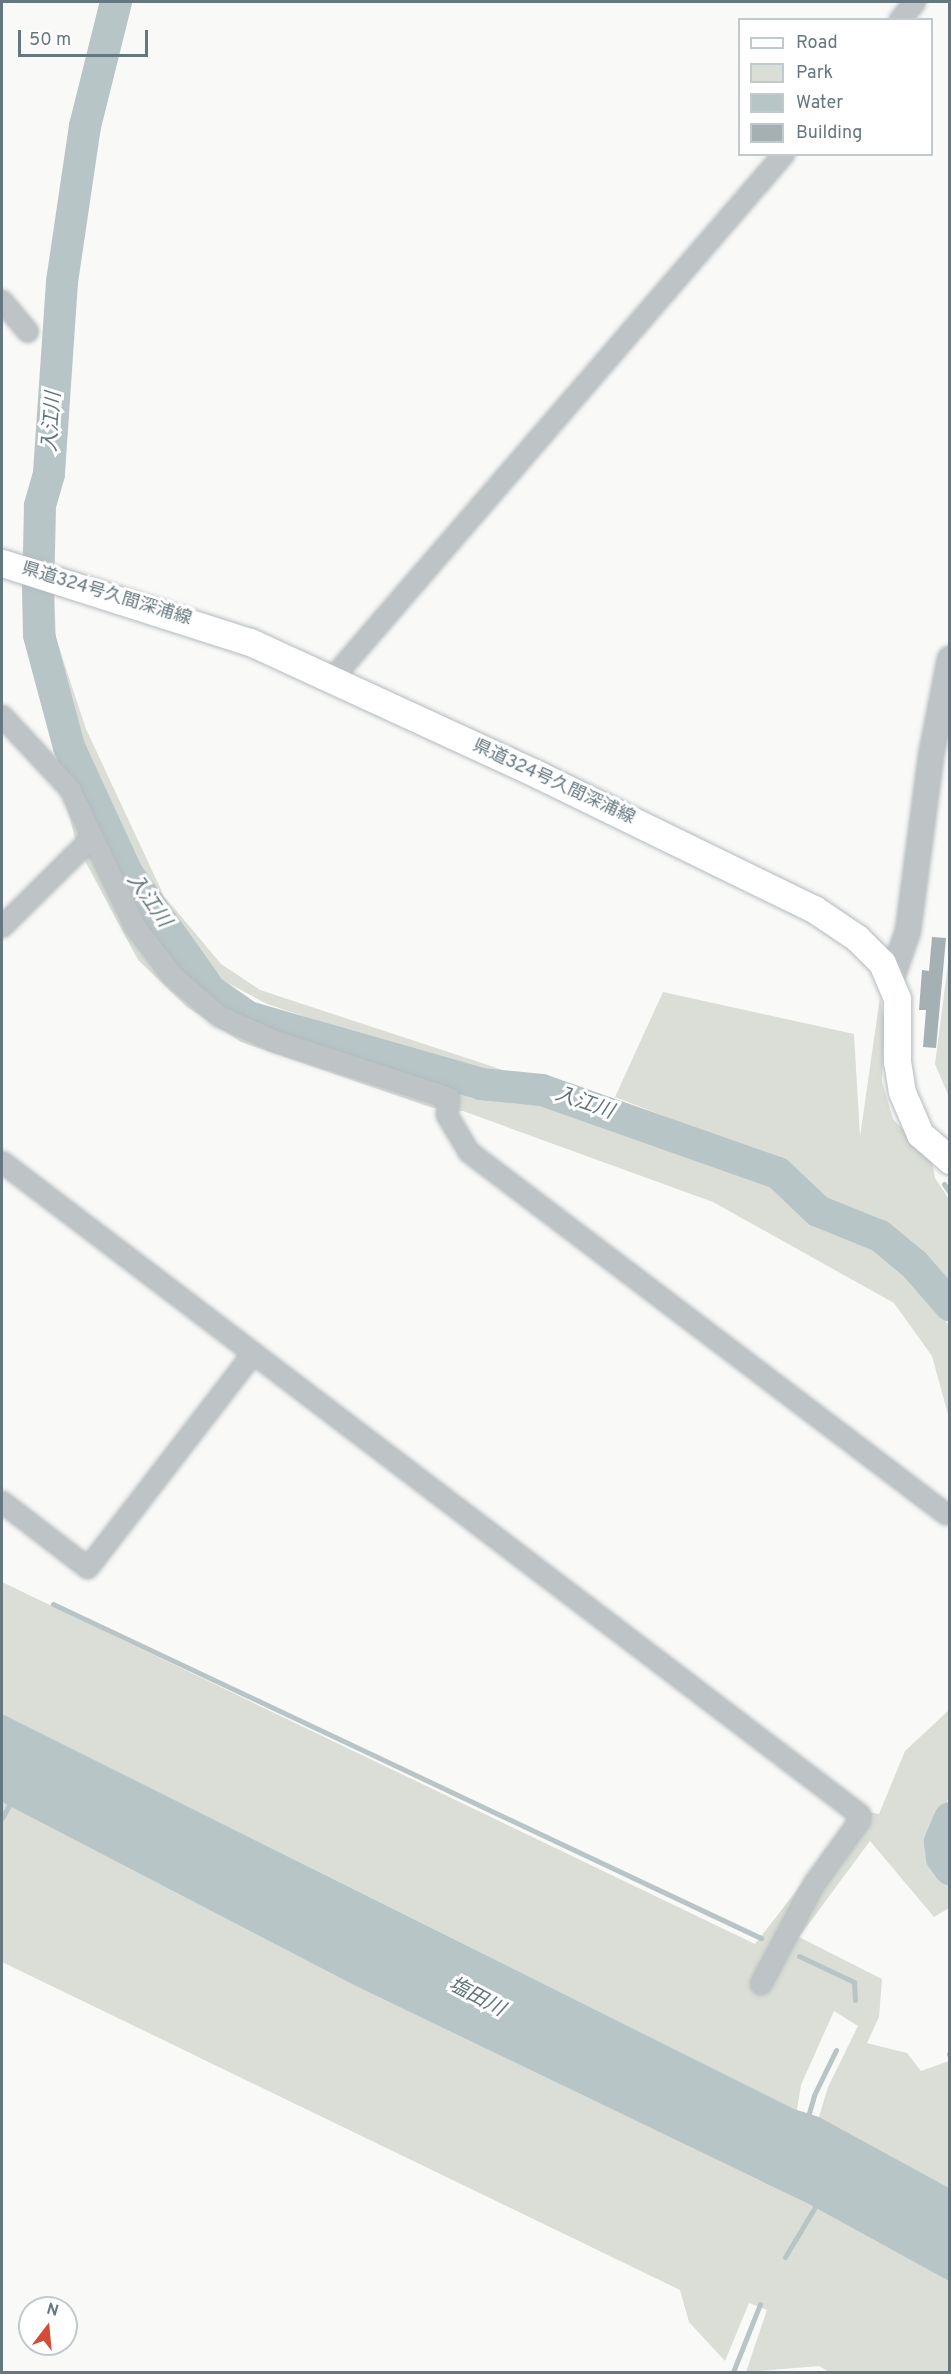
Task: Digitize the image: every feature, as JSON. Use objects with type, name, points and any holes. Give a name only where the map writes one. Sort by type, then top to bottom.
[{"type":"main road","name":"県道324号久間深浦線","points":[[8,565],[66,581],[250,642],[814,909],[857,938],[882,963],[897,999],[897,1061],[902,1092],[920,1134],[950,1160]]},
{"type":"street","points":[[902,18],[915,2]]},
{"type":"street","points":[[332,679],[782,156]]},
{"type":"street","points":[[2,301],[28,332]]},
{"type":"street","points":[[891,980],[908,931],[931,756],[950,659]]},
{"type":"street","points":[[2,716],[70,789],[91,838],[135,926],[172,975],[219,1016],[275,1041],[448,1098],[447,1115],[469,1152],[946,1514]]},
{"type":"street","points":[[2,927],[91,838]]},
{"type":"street","points":[[2,1162],[860,1815],[860,1820],[814,1884],[761,1984]]},
{"type":"street","points":[[2,1502],[88,1568],[253,1354]]},
{"type":"green space","points":[[54,589],[56,638],[86,729],[164,896],[221,964],[260,990],[503,1070],[478,1074],[267,1004],[224,981],[160,904],[80,746],[46,637]]},
{"type":"green space","points":[[63,792],[139,914],[206,994],[246,1020],[500,1102],[547,1098],[717,1155],[789,1189],[808,1217],[874,1251],[918,1286],[949,1325],[949,1418],[932,1356],[894,1303],[713,1202],[463,1111],[433,1108],[241,1042],[187,1007],[138,960],[77,846]]},
{"type":"green space","points":[[949,956],[950,1097],[935,1064]]},
{"type":"green space","points":[[663,992],[854,1034],[860,1137],[880,997],[884,1023],[882,1082],[893,1119],[932,1161],[935,1178],[949,1199],[949,1296],[914,1245],[849,1216],[794,1172],[733,1143],[615,1097]]},
{"type":"green space","points":[[2,1582],[755,1944],[859,1810],[879,1814],[905,1751],[949,1710],[949,1795],[931,1858],[949,1885],[949,1908],[934,1917],[870,1841],[799,1937],[882,1979],[879,2017],[867,2043],[907,2053],[921,2071],[949,2061],[949,2217],[818,2145],[819,2117],[828,2087],[858,2026],[834,2011],[801,2085],[793,2133],[2,1732]]},
{"type":"green space","points":[[2,1762],[949,2256],[949,2372],[829,2372],[819,2366],[746,2372],[767,2310],[749,2303],[725,2361],[689,2322],[680,2290],[2,1962]]},
{"type":"water","name":"塩田川","points":[[2,1714],[794,2109],[819,2117],[949,2188],[949,2281],[809,2204],[354,1985],[2,1802]]},
{"type":"building","points":[[932,937],[946,938],[936,1048],[923,1047],[926,1010],[919,1010],[922,970],[929,971]]},
{"type":"waterway","name":"入江川","points":[[116,2],[85,126],[62,282],[49,474],[40,506],[38,591],[39,635],[69,747],[127,873],[211,991],[248,1017],[481,1084],[542,1090],[778,1173],[818,1211],[880,1236],[914,1264],[950,1305]]},
{"type":"waterway","points":[[944,1184],[950,1193]]},
{"type":"waterway","points":[[53,1604],[761,1938]]},
{"type":"waterway","points":[[2,1818],[11,1802]]},
{"type":"waterway","name":"入江川","points":[[950,1818],[940,1842],[942,1858],[950,1869]]},
{"type":"waterway","points":[[799,1956],[854,1982],[855,2000]]},
{"type":"waterway","points":[[807,2120],[814,2095],[836,2050]]},
{"type":"waterway","points":[[785,2257],[818,2202]]},
{"type":"waterway","points":[[733,2372],[760,2304]]}]
